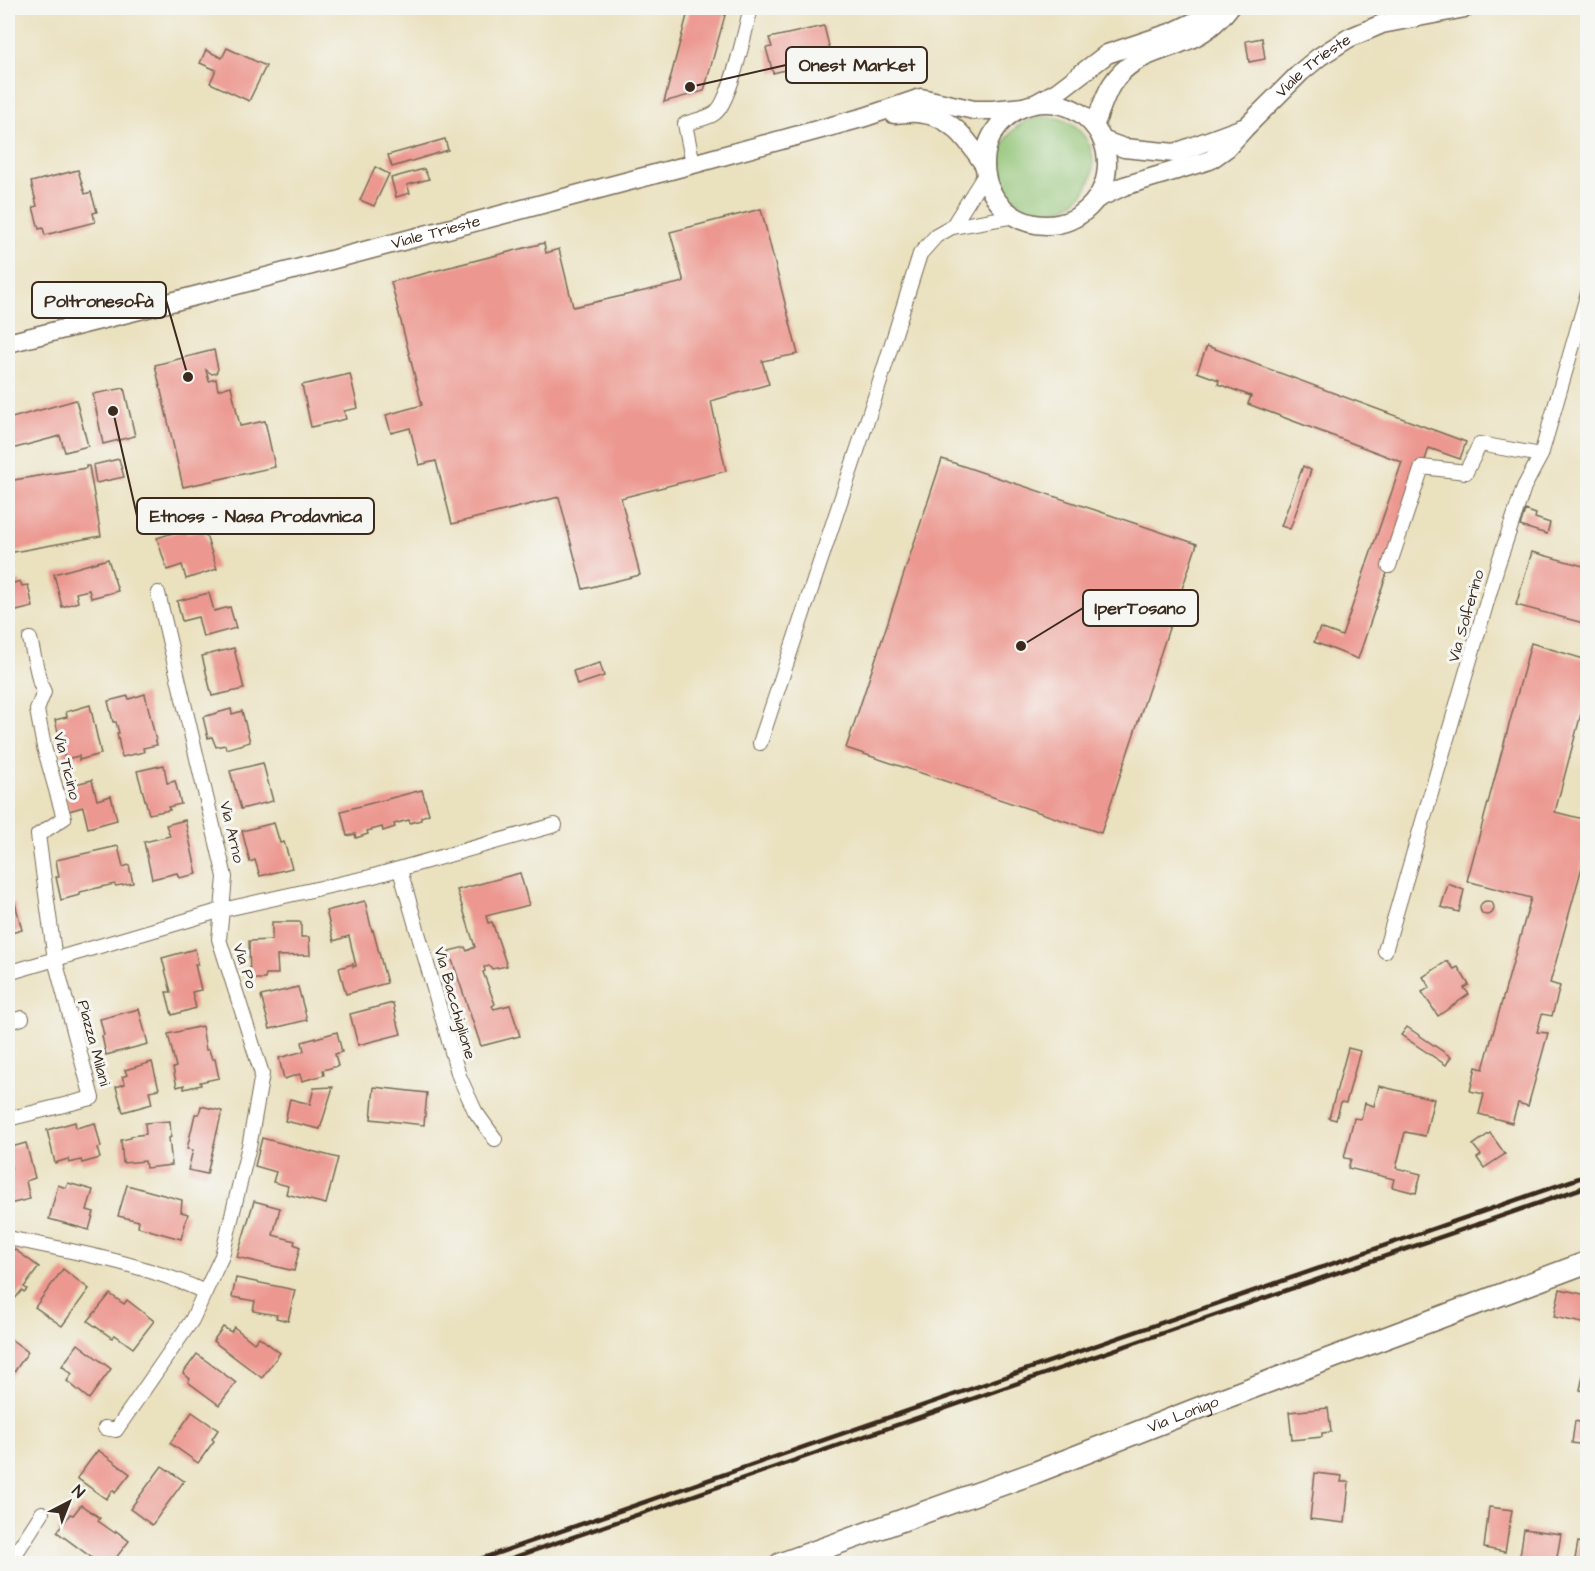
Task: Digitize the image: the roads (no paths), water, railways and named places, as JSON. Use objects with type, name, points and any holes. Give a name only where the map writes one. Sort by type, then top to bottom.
[{"type":"main road","points":[[985,170],[986,151],[991,137],[1011,114],[1057,92],[1107,54],[1173,32],[1217,8]]},
{"type":"main road","points":[[1096,199],[1106,177],[1107,164],[1106,152],[1098,133],[1112,84],[1137,59],[1188,41],[1218,22],[1229,8]]},
{"type":"main road","name":"Viale Trieste","points":[[865,117],[916,112],[948,122],[968,140],[985,170],[996,199],[1003,207],[1015,216],[1035,224],[1056,224],[1075,217],[1096,199],[1124,186],[1210,160],[1227,148],[1301,72],[1348,38],[1382,24],[1465,8]]},
{"type":"main road","name":"Viale Trieste","points":[[8,343],[693,164],[865,117],[921,98],[974,110],[1047,103],[1067,107],[1084,117],[1098,133],[1124,148],[1175,153],[1245,128]]},
{"type":"main road","name":"Via Lonigo","points":[[780,1563],[1034,1473],[1244,1390],[1587,1262]]},
{"type":"street","points":[[693,164],[685,124],[716,113],[723,102],[729,89],[751,8]]},
{"type":"street","points":[[952,227],[985,170]]},
{"type":"street","points":[[760,743],[920,254],[936,236],[952,227],[1015,216]]},
{"type":"street","name":"Via Solferino","points":[[1385,951],[1497,567],[1524,487],[1541,455],[1587,293]]},
{"type":"street","points":[[1389,566],[1422,467],[1466,472],[1480,444],[1541,455]]},
{"type":"street","name":"Via Arno","points":[[158,593],[225,877],[222,910]]},
{"type":"street","name":"Via Ticino","points":[[30,639],[44,692],[37,710],[44,747],[64,818],[38,835],[55,960]]},
{"type":"street","points":[[8,973],[222,910],[400,870],[555,825]]},
{"type":"street","name":"Via Bacchiglione","points":[[400,870],[459,1076],[475,1111],[495,1139]]},
{"type":"street","name":"Via Po","points":[[105,1428],[116,1430],[192,1320],[222,1256],[250,1142],[262,1074],[219,939],[222,910]]},
{"type":"street","name":"Piazza Milani","points":[[8,1119],[92,1098],[55,960]]},
{"type":"street","points":[[8,1022],[22,1018]]},
{"type":"street","points":[[8,1238],[121,1262],[178,1279],[205,1292]]},
{"type":"street","points":[[9,1563],[42,1513]]},
{"type":"railway","points":[[466,1564],[1588,1175]]},
{"type":"railway","points":[[495,1564],[1588,1186]]},
{"type":"place","name":"Onest Market","points":[[690,87]]},
{"type":"place","name":"Poltronesofà","points":[[188,377]]},
{"type":"place","name":"Etnoss - Nasa Prodavnica","points":[[113,411]]},
{"type":"place","name":"IperTosano","points":[[1021,646]]}]
